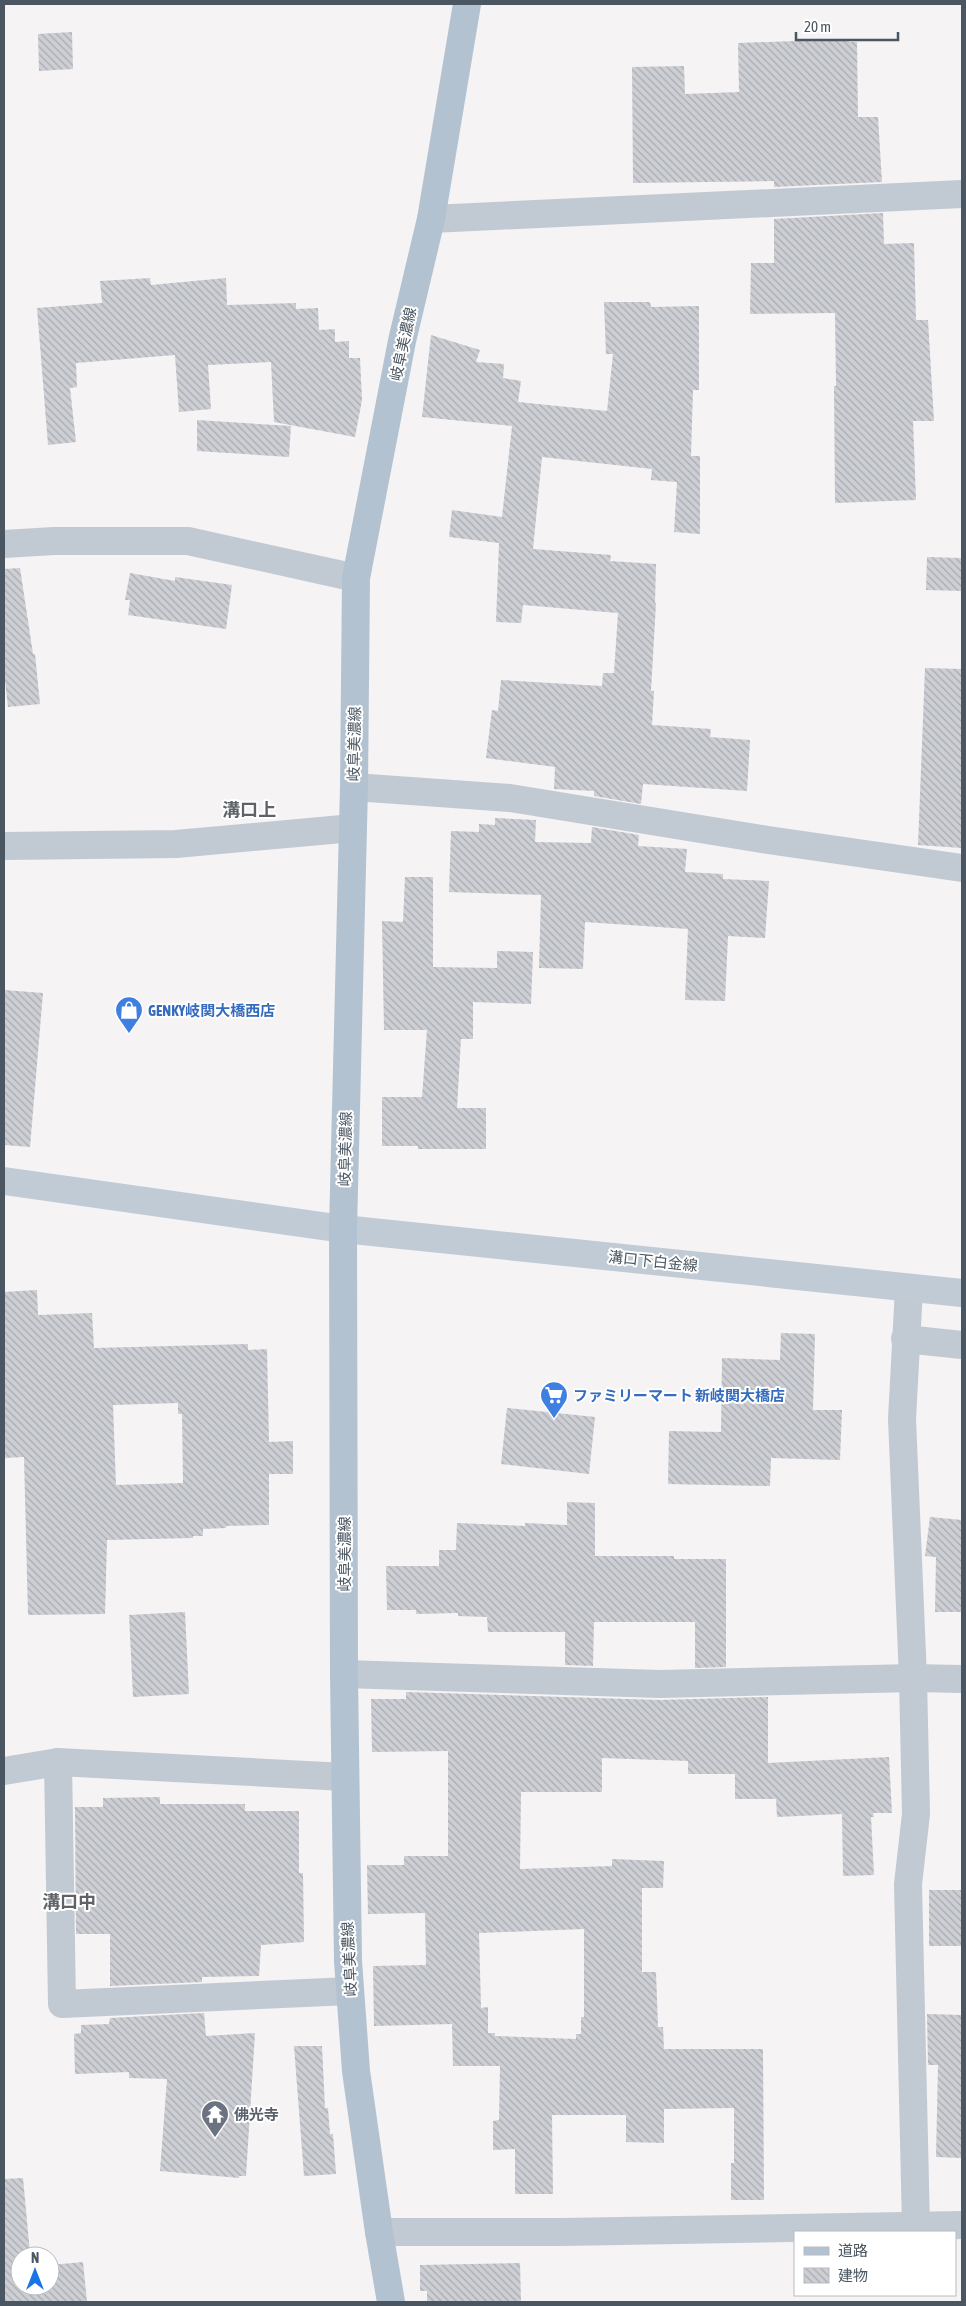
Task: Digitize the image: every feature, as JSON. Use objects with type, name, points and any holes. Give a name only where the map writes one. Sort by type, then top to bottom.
[{"type":"main road","name":"岐阜美濃線","points":[[392,2302],[379,2232],[356,2071],[350,1991],[345,1777],[343,1229],[354,788],[356,578],[402,341],[431,219],[467,4]]},
{"type":"main road","name":"溝口下白金線","points":[[4,1181],[343,1229],[962,1293]]},
{"type":"street","points":[[431,219],[962,194]]},
{"type":"street","points":[[4,544],[54,541],[188,541],[356,578]]},
{"type":"street","points":[[354,788],[510,798],[777,841],[962,868]]},
{"type":"street","points":[[4,846],[176,844],[353,828]]},
{"type":"street","points":[[909,1288],[902,1419],[913,1678],[916,1814],[908,1884],[916,2226]]},
{"type":"street","points":[[905,1339],[962,1345]]},
{"type":"street","points":[[344,1674],[660,1684],[913,1678],[962,1679]]},
{"type":"street","points":[[58,1762],[62,2004],[350,1991]]},
{"type":"street","points":[[4,1771],[58,1762],[345,1777]]},
{"type":"street","points":[[379,2232],[563,2232],[962,2225]]},
{"type":"building","points":[[72,32],[73,69],[39,71],[38,34]]},
{"type":"building","points":[[849,39],[849,42],[857,42],[858,117],[878,117],[882,182],[774,187],[774,181],[633,183],[632,67],[684,66],[685,94],[739,92],[738,43]]},
{"type":"building","points":[[883,213],[884,244],[914,243],[916,320],[928,320],[934,421],[913,421],[916,500],[835,503],[835,313],[750,314],[751,263],[774,263],[774,219]]},
{"type":"building","points":[[150,278],[151,285],[226,278],[227,305],[296,303],[296,309],[318,308],[319,330],[335,329],[335,342],[349,341],[349,358],[360,358],[362,400],[355,437],[274,422],[271,362],[208,365],[211,409],[179,412],[175,355],[76,363],[77,387],[70,388],[76,442],[48,445],[37,308],[102,303],[100,281]]},
{"type":"building","points":[[604,302],[650,302],[651,307],[699,306],[699,390],[693,390],[691,456],[700,456],[700,534],[674,532],[677,482],[651,480],[652,469],[542,457],[533,549],[611,555],[610,561],[656,564],[656,603],[651,691],[654,691],[652,725],[711,729],[710,737],[750,740],[747,791],[643,784],[641,804],[594,796],[594,791],[554,789],[555,767],[486,758],[492,710],[498,711],[501,680],[602,686],[603,673],[614,673],[618,613],[523,605],[521,623],[496,622],[499,543],[449,537],[452,510],[502,517],[512,426],[422,417],[431,335],[480,350],[476,362],[504,364],[503,378],[521,381],[518,402],[607,411],[613,354],[606,354]]},
{"type":"building","points":[[197,420],[291,426],[289,457],[197,451]]},
{"type":"building","points":[[927,557],[962,558],[962,591],[926,590]]},
{"type":"building","points":[[20,568],[33,654],[35,654],[40,704],[8,707],[4,672],[4,569]]},
{"type":"building","points":[[130,573],[175,581],[175,577],[232,585],[226,629],[128,615],[130,600],[125,600]]},
{"type":"building","points":[[925,668],[962,669],[962,848],[918,845]]},
{"type":"building","points":[[495,818],[536,820],[535,842],[591,843],[592,827],[639,835],[638,846],[687,849],[685,872],[723,874],[723,879],[769,881],[765,938],[728,936],[725,1001],[685,1000],[688,929],[585,922],[583,969],[539,968],[541,895],[449,892],[451,831],[479,832],[479,824],[495,825]]},
{"type":"building","points":[[405,877],[433,877],[433,967],[497,968],[497,951],[533,952],[531,1004],[473,1002],[473,1039],[461,1039],[457,1108],[486,1108],[486,1149],[418,1149],[418,1146],[382,1146],[382,1097],[422,1097],[427,1030],[384,1030],[382,921],[403,922]]},
{"type":"building","points":[[4,990],[43,993],[30,1147],[4,1145]]},
{"type":"building","points":[[37,1290],[38,1315],[92,1313],[94,1348],[248,1344],[248,1350],[267,1349],[269,1442],[293,1441],[293,1474],[269,1474],[269,1525],[226,1526],[226,1528],[203,1529],[203,1536],[193,1536],[193,1538],[107,1540],[105,1614],[28,1615],[24,1457],[4,1458],[4,1292]],"holes":[[[178,1403],[178,1414],[182,1414],[183,1483],[116,1485],[113,1405]]]},
{"type":"building","points":[[781,1333],[815,1334],[813,1410],[842,1410],[840,1460],[771,1458],[770,1486],[668,1484],[669,1431],[721,1432],[722,1358],[780,1360]]},
{"type":"building","points":[[507,1408],[595,1417],[589,1474],[501,1464]]},
{"type":"building","points":[[567,1502],[595,1503],[595,1556],[674,1556],[674,1559],[726,1559],[726,1667],[695,1668],[695,1622],[594,1622],[593,1666],[565,1665],[565,1632],[488,1632],[487,1617],[458,1616],[458,1613],[416,1614],[416,1610],[387,1610],[386,1566],[439,1566],[439,1550],[456,1550],[457,1523],[525,1526],[525,1523],[567,1525]]},
{"type":"building","points":[[930,1517],[962,1520],[962,1612],[935,1612],[936,1557],[925,1556]]},
{"type":"building","points":[[185,1612],[189,1694],[133,1697],[129,1615]]},
{"type":"building","points":[[406,1692],[660,1700],[768,1697],[768,1763],[889,1757],[892,1813],[873,1813],[874,1817],[871,1817],[874,1875],[843,1876],[842,1814],[777,1817],[776,1799],[735,1799],[735,1774],[688,1774],[688,1761],[602,1758],[602,1792],[521,1792],[520,1869],[612,1866],[612,1859],[664,1861],[663,1888],[642,1888],[642,1972],[656,1972],[658,2027],[663,2027],[664,2049],[763,2049],[764,2200],[731,2200],[731,2163],[734,2163],[734,2108],[664,2109],[664,2143],[626,2142],[626,2115],[552,2115],[553,2194],[515,2194],[515,2149],[493,2150],[493,2121],[499,2120],[500,2066],[453,2066],[452,2024],[374,2026],[373,1966],[426,1965],[425,1913],[368,1914],[367,1865],[404,1865],[404,1856],[448,1856],[448,1751],[372,1752],[371,1699],[406,1699]],"holes":[[[584,1929],[584,2017],[581,2017],[581,2034],[576,2034],[576,2039],[495,2036],[495,2033],[488,2033],[488,2007],[481,2008],[479,1933]]]},
{"type":"building","points":[[160,1797],[160,1804],[245,1804],[245,1811],[299,1811],[299,1873],[303,1873],[304,1942],[261,1945],[259,1976],[202,1977],[202,1982],[110,1986],[110,1934],[76,1934],[75,1807],[103,1807],[103,1798]]},
{"type":"building","points":[[929,1890],[962,1890],[962,1946],[929,1946]]},
{"type":"building","points":[[204,2013],[206,2036],[255,2033],[246,2176],[239,2176],[239,2178],[160,2171],[167,2079],[129,2078],[129,2072],[75,2074],[74,2034],[81,2033],[81,2025],[109,2024],[110,2018]]},
{"type":"building","points":[[927,2014],[962,2015],[962,2158],[936,2157],[938,2065],[928,2065]]},
{"type":"building","points":[[294,2046],[322,2046],[325,2108],[328,2108],[330,2134],[333,2134],[336,2174],[304,2176]]},
{"type":"building","points":[[23,2178],[29,2246],[10,2246],[10,2296],[60,2296],[60,2264],[83,2262],[87,2302],[4,2302],[4,2179]]},
{"type":"building","points":[[520,2263],[521,2302],[427,2302],[427,2291],[420,2291],[420,2265]]},
{"type":"place","name":"GENKY岐関大橋西店","points":[[129,1034]]},
{"type":"place","name":"ファミリーマート 新岐関大橋店","points":[[554,1419]]},
{"type":"place","name":"佛光寺","points":[[215,2138]]},
{"type":"district","name":"溝口上","points":[[249,809]]},
{"type":"district","name":"溝口中","points":[[69,1901]]}]
